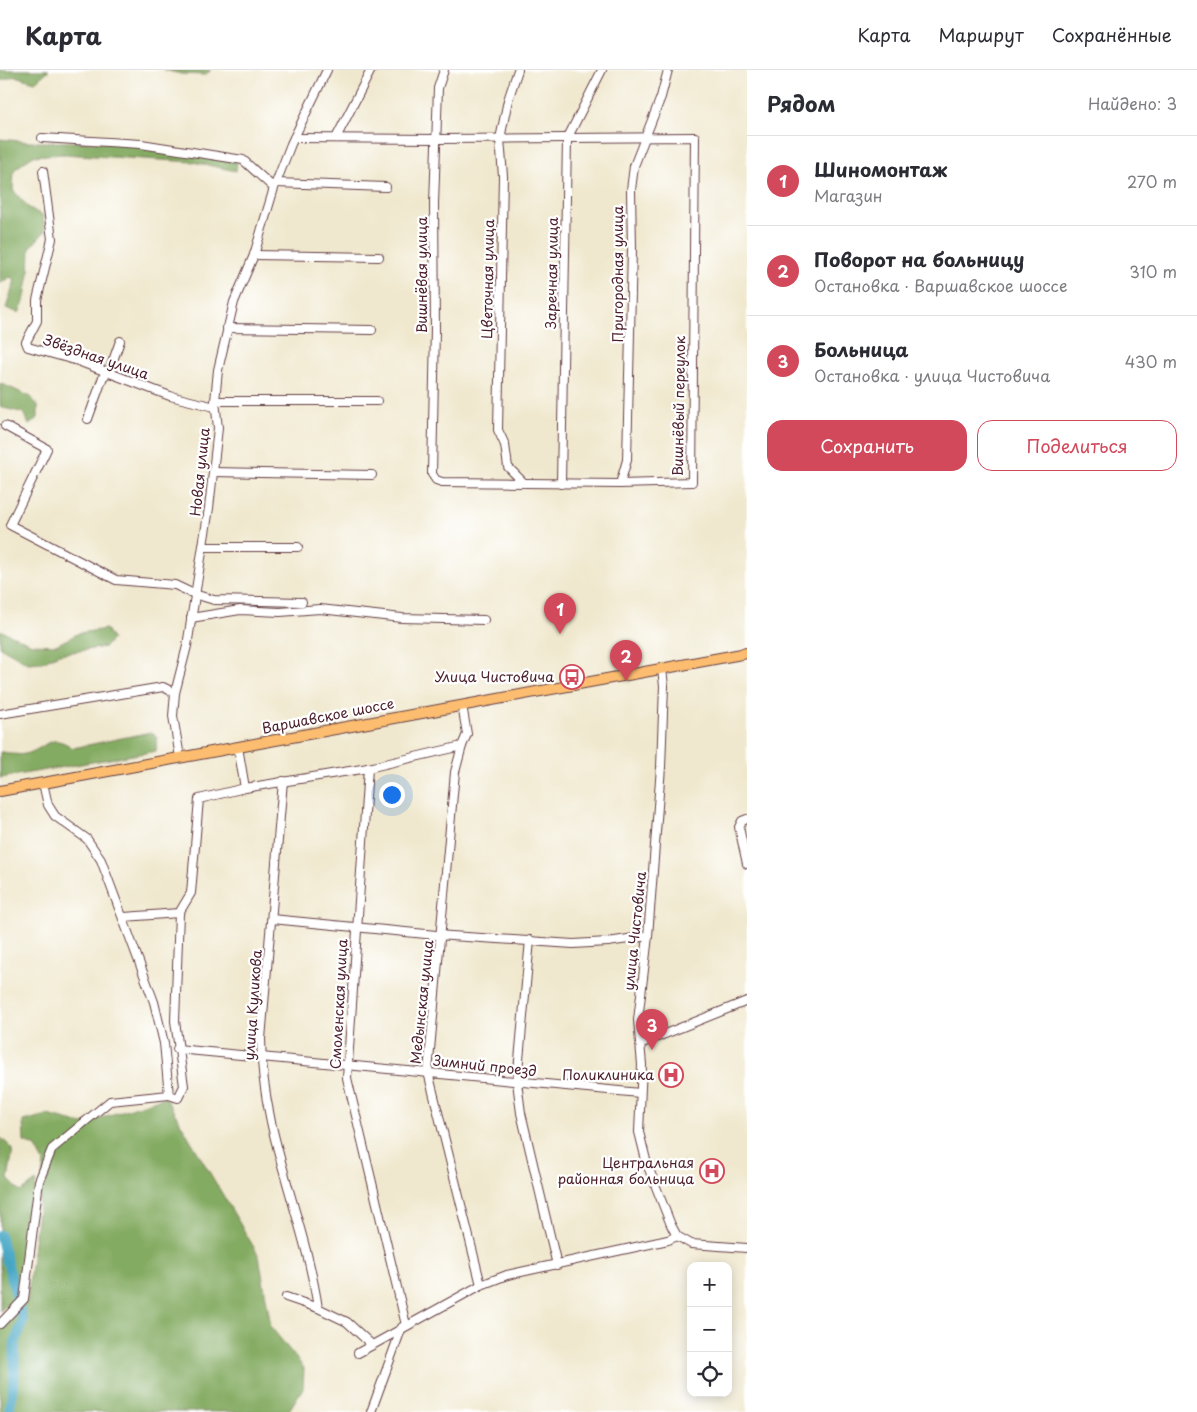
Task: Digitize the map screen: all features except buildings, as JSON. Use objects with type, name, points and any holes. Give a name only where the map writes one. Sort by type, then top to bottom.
[{"type":"main road","name":"Варшавское шоссе","points":[[0,791],[747,654]]},
{"type":"street","name":"Новая улица","points":[[180,757],[173,716],[175,693],[187,646],[194,594],[204,547],[214,472],[218,428],[215,404],[218,370],[234,302],[254,255],[275,186],[294,138],[327,70]]},
{"type":"street","points":[[336,138],[371,70]]},
{"type":"street","name":"Вишнёвая улица","points":[[436,480],[432,474],[436,140],[438,88],[444,70]]},
{"type":"street","name":"Цветочная улица","points":[[518,70],[508,100],[500,139],[502,176],[498,430],[505,446],[508,467],[524,482]]},
{"type":"street","name":"Заречная улица","points":[[561,484],[567,139],[602,70]]},
{"type":"street","name":"Пригородная улица","points":[[620,484],[627,460],[632,249],[631,190],[634,166],[661,97],[668,70]]},
{"type":"street","name":"Вишнёвый переулок","points":[[436,480],[561,484],[692,482],[695,137],[644,138]]},
{"type":"street","points":[[42,138],[141,144],[243,160],[275,186],[386,187]]},
{"type":"street","points":[[294,138],[436,140],[644,138]]},
{"type":"street","name":"Звёздная улица","points":[[43,170],[52,239],[37,300],[37,322],[26,342],[28,347],[78,361],[170,396],[215,404],[377,401]]},
{"type":"street","points":[[254,255],[379,257]]},
{"type":"street","points":[[227,328],[372,330]]},
{"type":"street","points":[[88,419],[102,377],[109,372],[120,341]]},
{"type":"street","points":[[5,426],[47,450],[10,525],[106,577],[123,582],[175,585],[194,594],[233,601],[302,602]]},
{"type":"street","points":[[214,472],[372,475]]},
{"type":"street","points":[[204,547],[298,547]]},
{"type":"street","points":[[191,618],[240,610],[280,612],[320,609],[431,620],[484,620]]},
{"type":"street","name":"улица Чистовича","points":[[662,669],[664,734],[648,936],[638,1020],[642,1065],[638,1127],[642,1148],[671,1225],[678,1236]]},
{"type":"street","points":[[0,714],[163,687],[175,693]]},
{"type":"street","name":"Медынская улица","points":[[462,705],[467,734],[454,772],[442,934],[428,1072],[482,1285]]},
{"type":"street","points":[[0,1324],[24,1299],[39,1181],[52,1148],[110,1101],[169,1095],[178,1098],[184,1086],[177,1049],[175,1021],[179,913],[191,893],[199,799],[245,788],[368,768],[462,746]]},
{"type":"street","points":[[238,747],[245,788]]},
{"type":"street","name":"Смоленская улица","points":[[368,768],[347,1078],[404,1326]]},
{"type":"street","name":"улица Куликова","points":[[284,781],[261,1058],[268,1118],[318,1308]]},
{"type":"street","points":[[44,783],[48,805],[55,816],[87,839],[101,860],[124,918],[158,1019],[164,1043],[169,1095]]},
{"type":"street","points":[[747,819],[742,821],[739,827],[747,864]]},
{"type":"street","points":[[124,918],[179,913]]},
{"type":"street","points":[[272,919],[356,928],[574,944],[608,942],[648,936]]},
{"type":"street","points":[[530,940],[518,1082],[521,1113],[557,1265]]},
{"type":"street","points":[[640,1044],[747,1001]]},
{"type":"street","points":[[158,1019],[175,1021]]},
{"type":"street","name":"Зимний проезд","points":[[177,1049],[640,1092]]},
{"type":"street","points":[[358,1353],[404,1326],[482,1285],[507,1275],[668,1240],[678,1236],[691,1244],[747,1248]]},
{"type":"street","points":[[286,1297],[318,1308],[347,1322],[372,1345]]},
{"type":"street","points":[[371,1412],[404,1326]]},
{"type":"green space","points":[[0,70],[49,70],[35,82],[15,76],[0,81]]},
{"type":"green space","points":[[164,70],[211,70],[205,75],[181,74]]},
{"type":"green space","points":[[0,139],[30,142],[116,142],[237,162],[236,171],[193,162],[62,154],[32,156],[14,170],[13,190],[28,207],[43,216],[45,231],[30,248],[29,274],[24,302],[19,313],[6,308],[15,280],[10,277],[0,284]]},
{"type":"green space","points":[[0,383],[31,397],[38,406],[38,418],[29,425],[24,413],[0,407]]},
{"type":"green space","points":[[106,629],[112,639],[105,647],[59,654],[42,662],[28,663],[0,647],[0,630],[32,644],[56,645],[79,633]]},
{"type":"green space","points":[[151,732],[157,737],[156,751],[0,778],[0,752],[25,754],[53,741],[65,743],[73,748]]},
{"type":"green space","points":[[165,1097],[259,1256],[271,1327],[304,1368],[303,1388],[288,1412],[0,1412],[0,1330],[27,1299],[44,1162],[36,1147],[24,1142],[23,1121],[48,1115],[82,1124]]},
{"type":"green space","points":[[0,1137],[13,1149],[8,1179],[21,1192],[36,1181],[21,1293],[0,1311]]},
{"type":"waterway","points":[[0,1235],[17,1299]]},
{"type":"waterway","points":[[9,1412],[14,1379],[15,1342],[23,1321],[20,1310]]},
{"type":"place","name":"Шиномонтаж","points":[[560,634]]},
{"type":"place","name":"Улица Чистовича","points":[[572,677]]},
{"type":"place","name":"Поворот на больницу","points":[[626,681]]},
{"type":"place","name":"Больница","points":[[652,1050]]},
{"type":"place","name":"Поликлиника","points":[[671,1075]]},
{"type":"place","name":"Центральная районная больница","points":[[712,1171]]}]
